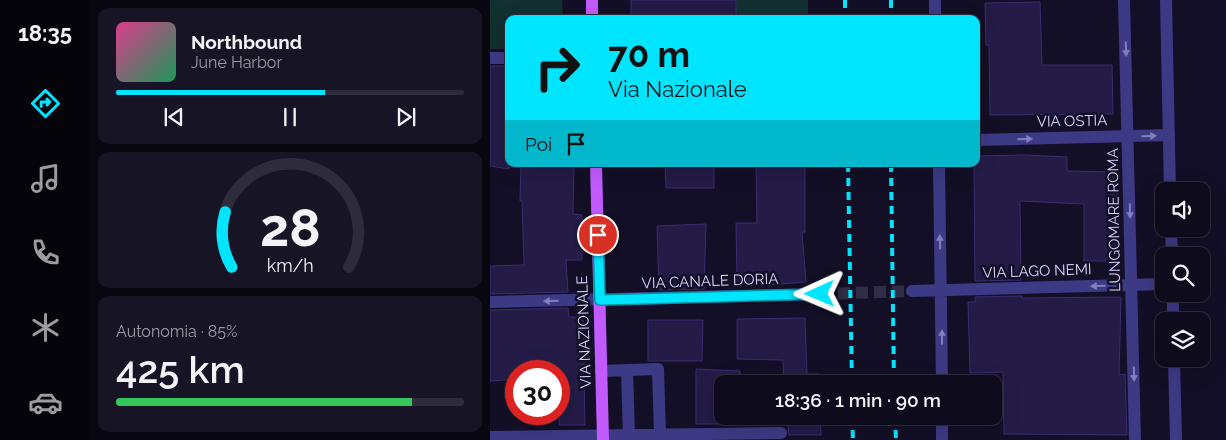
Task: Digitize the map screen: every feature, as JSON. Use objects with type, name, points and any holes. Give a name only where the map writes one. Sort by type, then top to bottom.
[{"type":"main road","points":[[592,0],[592,15]]},
{"type":"main road","name":"VIA NAZIONALE","points":[[596,167],[603,437]]},
{"type":"street","points":[[935,0],[935,15]]},
{"type":"street","name":"LUNGOMARE ROMA","points":[[1124,0],[1135,440]]},
{"type":"street","points":[[1166,0],[1170,182]]},
{"type":"street","points":[[490,58],[505,58]]},
{"type":"street","name":"VIA OSTIA","points":[[980,140],[1169,135]]},
{"type":"street","points":[[938,167],[942,375]]},
{"type":"street","name":"VIA LAGO NEMI","points":[[912,291],[1155,284]]},
{"type":"street","name":"VIA CANALE DORIA","points":[[490,302],[820,294]]},
{"type":"street","points":[[1174,367],[1176,440]]},
{"type":"street","points":[[601,371],[658,369],[660,434]]},
{"type":"street","points":[[627,371],[630,435]]},
{"type":"street","points":[[942,425],[942,440]]},
{"type":"street","points":[[490,437],[603,437],[660,434],[781,433]]},
{"type":"green space","points":[[490,0],[562,0],[563,15],[505,15],[505,49],[490,49]]},
{"type":"green space","points":[[688,0],[808,0],[808,15],[689,15]]},
{"type":"building","points":[[631,0],[736,0],[736,15],[631,15]]},
{"type":"building","points":[[1040,2],[1042,65],[1112,65],[1113,114],[990,115],[989,45],[986,45],[985,3]]},
{"type":"building","points":[[490,66],[505,66],[505,167],[509,167],[509,169],[490,166]]},
{"type":"building","points":[[980,156],[1067,157],[1067,171],[1118,172],[1118,261],[1084,261],[1084,204],[1020,201],[1021,280],[975,281],[974,167],[980,167]]},
{"type":"building","points":[[521,167],[574,167],[573,214],[582,215],[582,260],[566,260],[568,292],[490,294],[490,266],[524,265],[522,201],[520,201]]},
{"type":"building","points":[[665,167],[714,167],[714,188],[666,188]]},
{"type":"building","points":[[756,167],[805,167],[805,232],[802,232],[806,282],[768,285],[768,280],[737,281],[736,223],[757,223]]},
{"type":"building","points":[[706,224],[704,289],[659,290],[657,226]]},
{"type":"building","points":[[1022,296],[1022,298],[1121,297],[1119,375],[1125,374],[1127,435],[1004,434],[1003,372],[970,373],[968,302],[975,302],[975,297]]},
{"type":"building","points":[[568,308],[569,317],[583,317],[585,425],[570,425],[570,360],[505,360],[505,380],[490,381],[490,310]]},
{"type":"building","points":[[805,318],[807,374],[819,375],[784,375],[783,360],[737,359],[737,319]]},
{"type":"building","points":[[648,320],[703,320],[702,361],[648,361]]},
{"type":"building","points":[[696,369],[740,371],[740,375],[714,375],[714,424],[696,424]]},
{"type":"building","points":[[788,425],[820,425],[821,435],[789,435]]},
{"type":"tunnel","points":[[820,294],[912,291]]},
{"type":"railway","points":[[845,0],[845,15]]},
{"type":"railway","points":[[891,0],[891,15]]},
{"type":"railway","points":[[848,167],[852,375]]},
{"type":"railway","points":[[891,167],[894,375]]},
{"type":"railway","points":[[852,425],[853,440]]},
{"type":"railway","points":[[895,425],[896,440]]},
{"type":"route","points":[[598,235],[600,300],[820,294]]}]
